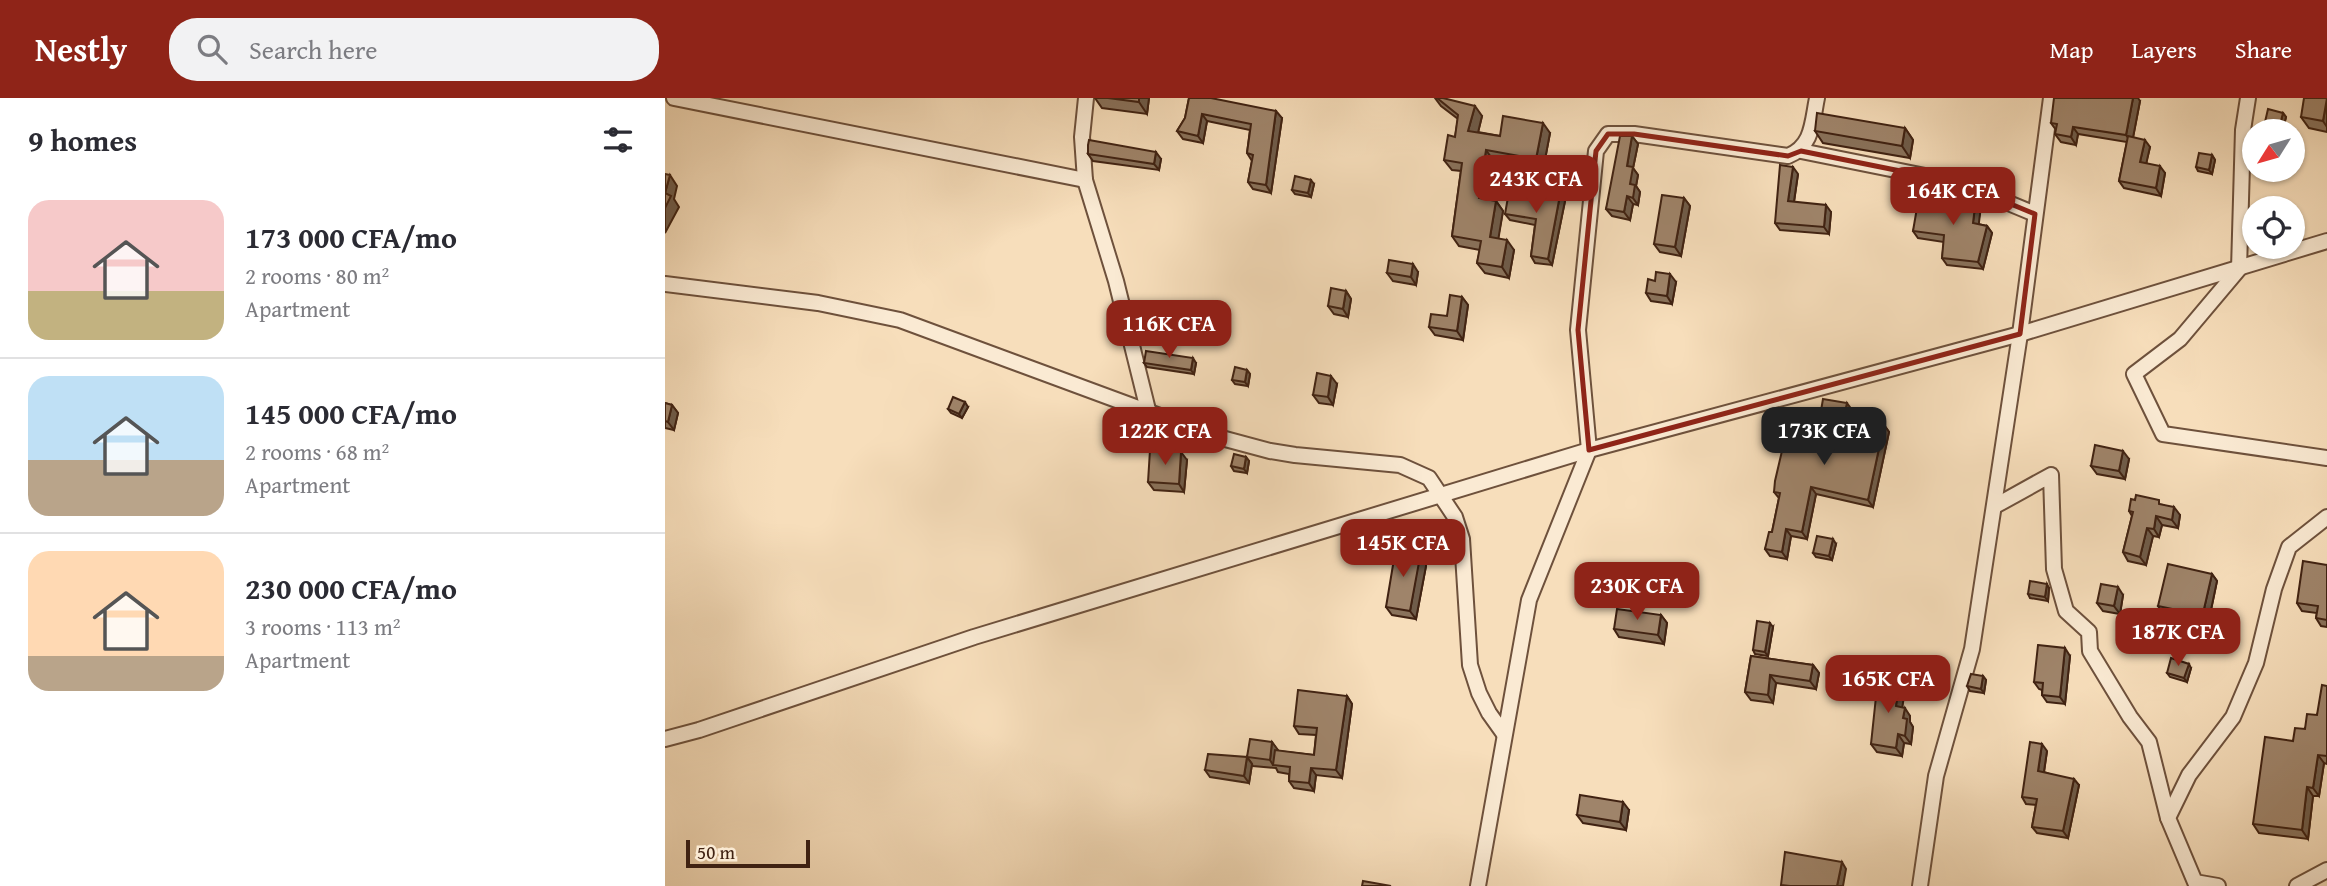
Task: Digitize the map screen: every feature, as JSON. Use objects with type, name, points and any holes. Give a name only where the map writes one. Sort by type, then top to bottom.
[{"type":"street","points":[[674,98],[1085,180]]},
{"type":"street","points":[[1086,98],[1082,137],[1085,180],[1115,281],[1148,410]]},
{"type":"street","points":[[1801,151],[1808,141],[1817,98]]},
{"type":"street","points":[[1920,886],[1936,776],[1972,649],[2020,334],[2051,98]]},
{"type":"street","points":[[2248,98],[2243,130],[2239,269],[2180,339],[2134,374],[2163,434],[2327,458]]},
{"type":"street","points":[[1479,886],[1529,600],[1589,450],[1578,330],[1596,151],[1608,134],[1633,134],[1788,156],[1801,151],[1960,183],[2035,214]]},
{"type":"street","points":[[665,739],[699,730],[974,637],[1589,450],[2020,334],[2327,241]]},
{"type":"street","points":[[665,284],[818,303],[900,320],[1215,436],[1270,451],[1400,465],[1429,478],[1455,517],[1462,539],[1471,665],[1479,693],[1504,734]]},
{"type":"street","points":[[1995,506],[2051,475],[2054,569],[2066,611],[2089,632],[2090,651],[2130,717],[2149,742],[2168,818],[2195,882],[2218,886]]},
{"type":"street","points":[[2168,818],[2189,775],[2233,716],[2256,663],[2274,589],[2289,547],[2327,517]]},
{"type":"street","points":[[2297,886],[2327,870]]},
{"type":"highlighted area","points":[[1608,134],[1634,134],[1788,156],[1801,151],[1960,183],[2035,214],[2020,334],[1589,450],[1578,330],[1596,151]]},
{"type":"building","points":[[1108,98],[1139,98],[1139,102]]},
{"type":"building","points":[[1189,98],[1211,98],[1276,111],[1266,185],[1248,182],[1253,155],[1247,153],[1251,124],[1202,114],[1198,136],[1177,131],[1185,118]]},
{"type":"building","points":[[1437,98],[1475,106],[1468,131],[1500,136],[1503,116],[1543,123],[1536,159],[1486,150],[1479,198],[1496,201],[1490,237],[1507,240],[1502,267],[1477,263],[1481,241],[1452,236],[1462,163],[1444,160],[1448,135],[1455,137],[1458,115]]},
{"type":"building","points":[[2054,98],[2133,98],[2126,135],[2073,127],[2071,137],[2055,134],[2057,124],[2051,123]]},
{"type":"building","points":[[2304,98],[2327,98],[2323,121],[2301,117]]},
{"type":"building","points":[[2268,109],[2283,113],[2282,119],[2266,119]]},
{"type":"building","points":[[1817,113],[1905,128],[1902,146],[1815,131]]},
{"type":"building","points":[[1620,136],[1632,136],[1627,166],[1633,167],[1630,184],[1635,185],[1633,198],[1627,196],[1624,212],[1606,209]]},
{"type":"building","points":[[2128,136],[2145,140],[2140,162],[2160,166],[2156,188],[2119,181]]},
{"type":"building","points":[[1089,140],[1156,152],[1154,164],[1088,154]]},
{"type":"building","points":[[2199,153],[2212,155],[2209,170],[2196,167]]},
{"type":"building","points":[[1780,165],[1793,167],[1788,201],[1826,205],[1824,227],[1775,223]]},
{"type":"building","points":[[665,174],[670,175],[665,193]]},
{"type":"building","points":[[1295,176],[1311,180],[1308,193],[1292,190]]},
{"type":"building","points":[[1510,186],[1560,195],[1548,259],[1531,256],[1536,219],[1505,214]]},
{"type":"building","points":[[665,193],[671,196],[665,208]]},
{"type":"building","points":[[1662,195],[1684,198],[1675,247],[1654,244]]},
{"type":"building","points":[[1951,196],[1976,199],[1973,223],[1987,226],[1978,262],[1942,258],[1944,235],[1913,231],[1918,202],[1923,203],[1924,199],[1939,202],[1939,198],[1951,199]]},
{"type":"building","points":[[1389,260],[1413,264],[1411,277],[1387,273]]},
{"type":"building","points":[[1656,272],[1670,274],[1667,296],[1646,293],[1648,279],[1655,281]]},
{"type":"building","points":[[1331,288],[1346,291],[1343,309],[1328,306]]},
{"type":"building","points":[[1450,295],[1462,297],[1457,331],[1429,327],[1431,314],[1447,316]]},
{"type":"building","points":[[1146,351],[1193,358],[1191,370],[1144,363]]},
{"type":"building","points":[[1235,367],[1247,370],[1245,382],[1232,380]]},
{"type":"building","points":[[1317,373],[1331,376],[1328,397],[1313,395]]},
{"type":"building","points":[[953,397],[965,402],[959,414],[948,409]]},
{"type":"building","points":[[1823,399],[1847,403],[1845,412],[1855,414],[1854,419],[1884,425],[1868,500],[1811,487],[1802,532],[1786,529],[1782,552],[1765,549],[1769,532],[1772,532],[1780,493],[1774,492],[1775,481],[1785,438],[1815,446]]},
{"type":"building","points":[[665,403],[672,405],[668,422],[665,421]]},
{"type":"building","points":[[2095,445],[2123,451],[2119,471],[2091,466]]},
{"type":"building","points":[[1150,450],[1181,452],[1179,484],[1148,482]]},
{"type":"building","points":[[1234,454],[1246,457],[1244,469],[1231,466]]},
{"type":"building","points":[[2136,495],[2159,500],[2159,504],[2174,507],[2172,520],[2156,516],[2154,529],[2147,528],[2140,557],[2123,552],[2133,512],[2129,511],[2131,499],[2135,500]]},
{"type":"building","points":[[1817,536],[1833,539],[1829,556],[1813,553]]},
{"type":"building","points":[[1396,547],[1420,552],[1410,611],[1386,607]]},
{"type":"building","points":[[2303,561],[2327,565],[2327,620],[2316,618],[2318,606],[2297,603]]},
{"type":"building","points":[[2168,564],[2212,574],[2201,622],[2181,617],[2182,611],[2158,606]]},
{"type":"building","points":[[2030,581],[2047,584],[2045,597],[2028,594]]},
{"type":"building","points":[[2101,584],[2118,587],[2114,606],[2097,603]]},
{"type":"building","points":[[1617,609],[1661,615],[1658,635],[1614,629]]},
{"type":"building","points":[[1757,621],[1770,623],[1765,652],[1753,650]]},
{"type":"building","points":[[2038,645],[2065,648],[2060,697],[2042,695],[2043,683],[2034,682]]},
{"type":"building","points":[[1751,656],[1813,665],[1810,681],[1770,675],[1768,695],[1745,692]]},
{"type":"building","points":[[2171,658],[2189,664],[2184,678],[2167,673]]},
{"type":"building","points":[[1971,674],[1983,676],[1981,689],[1967,686]]},
{"type":"building","points":[[1878,678],[1899,682],[1896,706],[1905,708],[1903,718],[1907,719],[1905,736],[1898,734],[1896,748],[1871,744]]},
{"type":"building","points":[[2322,685],[2327,686],[2327,756],[2318,755],[2313,788],[2307,787],[2302,830],[2253,824],[2265,737],[2293,741],[2295,728],[2305,729],[2307,714],[2317,715]]},
{"type":"building","points":[[1298,690],[1347,696],[1336,770],[1311,768],[1309,783],[1289,781],[1290,767],[1273,765],[1275,750],[1314,755],[1317,728],[1294,726]]},
{"type":"building","points":[[1250,739],[1272,742],[1270,760],[1247,757]]},
{"type":"building","points":[[2030,742],[2042,744],[2038,771],[2074,779],[2063,831],[2032,827],[2037,799],[2022,797]]},
{"type":"building","points":[[1208,754],[1247,757],[1244,776],[1205,770]]},
{"type":"building","points":[[1580,795],[1623,802],[1620,822],[1577,815]]},
{"type":"building","points":[[1785,852],[1842,862],[1837,886],[1781,885]]},
{"type":"building","points":[[1363,881],[1391,886],[1362,886]]}]
